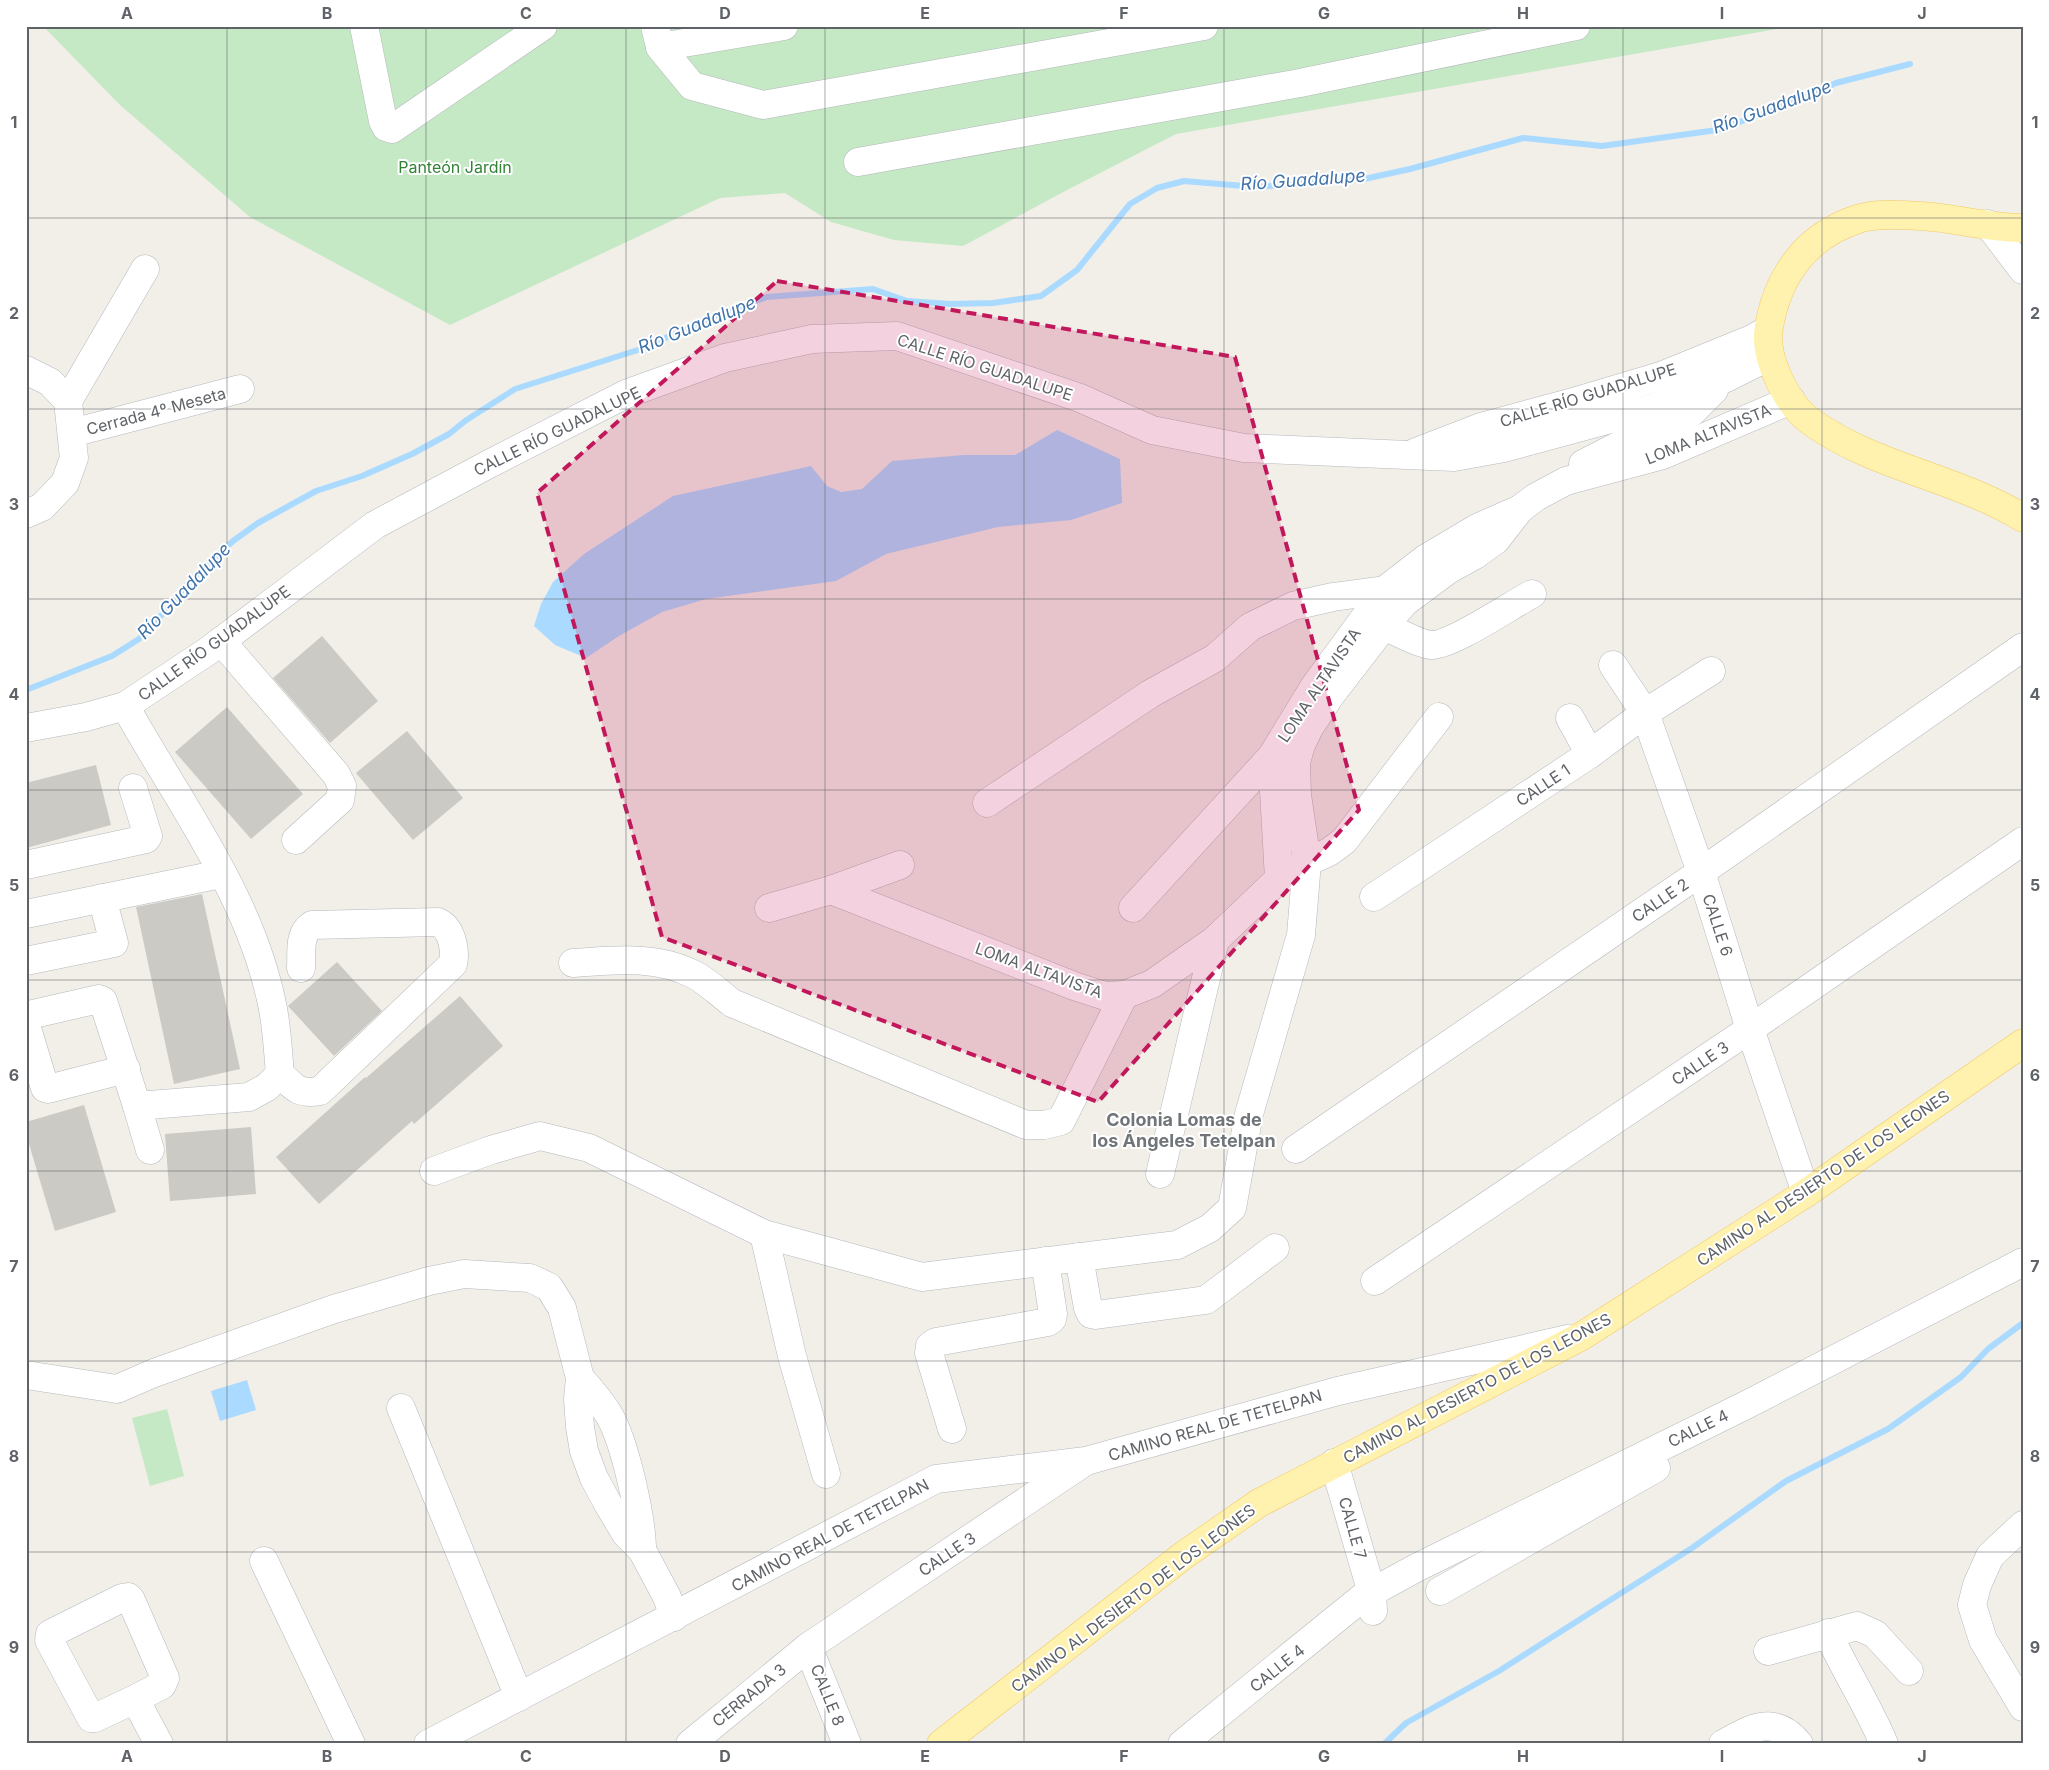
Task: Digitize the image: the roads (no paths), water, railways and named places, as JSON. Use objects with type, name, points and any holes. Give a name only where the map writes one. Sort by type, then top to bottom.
[{"type":"main road","points":[[2023,228],[2007,228],[1922,216],[1862,218],[1822,236],[1799,257],[1783,280],[1773,304],[1768,330],[1770,356],[1778,378],[1791,400],[1807,419],[1827,432],[1864,451],[1973,494],[2023,518]]},
{"type":"main road","name":"CAMINO AL DESIERTO DE LOS LEONES","points":[[941,1744],[1184,1555],[1259,1503],[1582,1336],[1806,1193],[2023,1043]]},
{"type":"street","points":[[364,26],[383,121],[386,127],[392,129],[543,26]]},
{"type":"street","points":[[784,26],[658,36],[692,86],[763,105],[1204,26]]},
{"type":"street","points":[[858,162],[1300,83],[1576,26]]},
{"type":"street","points":[[1988,224],[2023,270]]},
{"type":"street","points":[[71,418],[145,269]]},
{"type":"street","name":"CALLE RÍO GUADALUPE","points":[[1406,455],[1480,427],[1661,376],[1752,339],[1768,330]]},
{"type":"street","name":"CALLE RÍO GUADALUPE","points":[[26,728],[86,717],[125,706],[221,641],[375,525],[626,394],[725,358],[812,339],[897,336],[1080,398],[1152,430],[1244,448],[1454,457],[1504,448],[1655,407],[1726,378],[1770,356]]},
{"type":"street","points":[[26,370],[50,382],[71,418],[74,458],[65,483],[42,507],[26,514]]},
{"type":"street","name":"LOMA ALTAVISTA","points":[[1566,481],[1581,464],[1620,445],[1659,431],[1692,412],[1726,378]]},
{"type":"street","name":"Cerrada 4º Meseta","points":[[71,418],[240,389]]},
{"type":"street","name":"LOMA ALTAVISTA","points":[[831,890],[1074,986],[1105,996],[1124,995],[1152,984],[1215,940],[1279,879],[1272,756],[1314,687],[1395,596],[1475,555],[1496,540],[1520,509],[1536,497],[1566,481],[1599,470],[1663,455],[1791,400]]},
{"type":"street","points":[[1384,626],[1429,645],[1440,644],[1456,638],[1532,594]]},
{"type":"street","points":[[434,1171],[491,1150],[540,1136],[589,1148],[764,1234],[922,1277],[1177,1245],[1210,1228],[1232,1208],[1249,1114],[1301,935],[1307,862],[1297,795],[1296,762],[1309,728],[1330,696],[1384,626],[1395,596],[1332,597],[1294,606],[1250,627],[1215,658],[1150,694],[987,803]]},
{"type":"street","points":[[221,641],[336,774],[342,786],[340,800],[296,840]]},
{"type":"street","name":"CALLE 2","points":[[1296,1149],[1700,872],[2023,647]]},
{"type":"street","name":"CALLE 6","points":[[1613,665],[1644,713],[1700,872],[1750,1029],[1806,1193]]},
{"type":"street","name":"CALLE 1","points":[[1374,897],[1590,754],[1644,713],[1711,671]]},
{"type":"street","points":[[125,706],[239,906],[259,959],[273,1010],[280,1074],[298,1090],[308,1093],[320,1091],[453,964],[455,955],[445,925],[438,922],[312,925],[302,935],[301,968]]},
{"type":"street","points":[[1302,910],[1279,879],[1307,862],[1329,852],[1344,841],[1439,717]]},
{"type":"street","points":[[1570,718],[1590,754]]},
{"type":"street","points":[[1133,908],[1272,756]]},
{"type":"street","points":[[26,865],[146,839],[148,836],[133,788]]},
{"type":"street","name":"CALLE 3","points":[[1375,1281],[1750,1029],[2023,840]]},
{"type":"street","points":[[769,908],[831,890],[900,865],[885,911]]},
{"type":"street","points":[[26,914],[221,874]]},
{"type":"street","points":[[26,961],[114,943],[102,898]]},
{"type":"street","points":[[1160,1174],[1215,940]]},
{"type":"street","points":[[573,963],[627,959],[661,963],[695,975],[732,1004],[1026,1125],[1044,1125],[1061,1120],[1124,995]]},
{"type":"street","points":[[26,1018],[29,1015],[100,999],[105,1005],[150,1150]]},
{"type":"street","points":[[26,1025],[44,1088],[48,1089],[126,1069]]},
{"type":"street","points":[[137,1106],[249,1097],[267,1087],[280,1074]]},
{"type":"street","points":[[764,1234],[792,1356],[826,1474]]},
{"type":"street","points":[[1079,1257],[1088,1308],[1091,1314],[1096,1315],[1206,1300],[1275,1248]]},
{"type":"street","points":[[952,1429],[929,1353],[930,1346],[936,1342],[1048,1322],[1052,1319],[1053,1314],[1045,1261]]},
{"type":"street","name":"CALLE 4","points":[[1182,1744],[1363,1597],[1416,1568],[1746,1405],[2023,1262]]},
{"type":"street","points":[[26,1375],[117,1389],[154,1373],[334,1309],[429,1281],[464,1274],[530,1278],[549,1287],[562,1308],[580,1378],[578,1399],[580,1426],[584,1451],[591,1470],[626,1534],[642,1550],[667,1597],[674,1617]]},
{"type":"street","name":"CAMINO REAL DE TETELPAN","points":[[428,1744],[936,1479],[1086,1461],[1338,1391],[1582,1336]]},
{"type":"street","points":[[580,1378],[610,1416],[625,1458],[642,1532],[642,1550]]},
{"type":"street","points":[[1440,1591],[1730,1425],[1737,1420],[1746,1405]]},
{"type":"street","points":[[401,1408],[519,1697]]},
{"type":"street","points":[[591,1470],[625,1458]]},
{"type":"street","name":"CALLE 3","points":[[808,1647],[1086,1461]]},
{"type":"street","name":"CALLE 7","points":[[1334,1463],[1372,1592]]},
{"type":"street","points":[[2023,1525],[1990,1556],[1977,1585],[1972,1606],[1983,1640],[2023,1707]]},
{"type":"street","points":[[264,1561],[351,1744]]},
{"type":"street","name":"CALLE 4","points":[[1211,1744],[1373,1611],[1372,1592]]},
{"type":"street","points":[[128,1596],[165,1678],[162,1685],[135,1699],[95,1718],[91,1718],[49,1640],[50,1634],[128,1596]]},
{"type":"street","points":[[1768,1651],[1857,1626],[1875,1634],[1909,1671]]},
{"type":"street","points":[[1828,1633],[1871,1713],[1884,1744]]},
{"type":"street","name":"CERRADA 3","points":[[690,1744],[808,1647]]},
{"type":"street","name":"CALLE 8","points":[[808,1647],[847,1744]]},
{"type":"street","points":[[135,1699],[159,1744]]},
{"type":"street","points":[[1723,1744],[1748,1730],[1764,1726],[1778,1727],[1790,1732],[1799,1744]]},
{"type":"water","points":[[1057,430],[1120,459],[1122,503],[1071,520],[998,527],[886,554],[836,581],[706,599],[662,612],[619,636],[586,658],[555,645],[534,626],[541,604],[553,582],[584,554],[673,496],[811,466],[827,486],[841,492],[862,489],[892,461],[964,455],[1015,455]]},
{"type":"water","points":[[247,1380],[256,1410],[220,1421],[211,1391]]},
{"type":"waterway","name":"Río Guadalupe","points":[[26,690],[112,656],[139,639],[170,606],[189,582],[233,541],[258,523],[316,491],[362,476],[412,454],[449,434],[465,421],[515,389],[641,349],[714,316],[767,297],[873,289],[907,301],[951,304],[993,303],[1041,296],[1077,270],[1130,204],[1157,188],[1184,181],[1256,187],[1364,179],[1410,169],[1523,138],[1602,146],[1717,130],[1792,103],[1836,83],[1910,64]]},
{"type":"waterway","points":[[1384,1744],[1406,1723],[1499,1671],[1692,1548],[1786,1481],[1888,1429],[1961,1377],[1988,1349],[2023,1323]]},
{"type":"district","name":"Colonia Lomas de los Ángeles Tetelpan","points":[[1184,1130]]},
{"type":"park label","name":"Panteón Jardín","points":[[455,167]]}]
